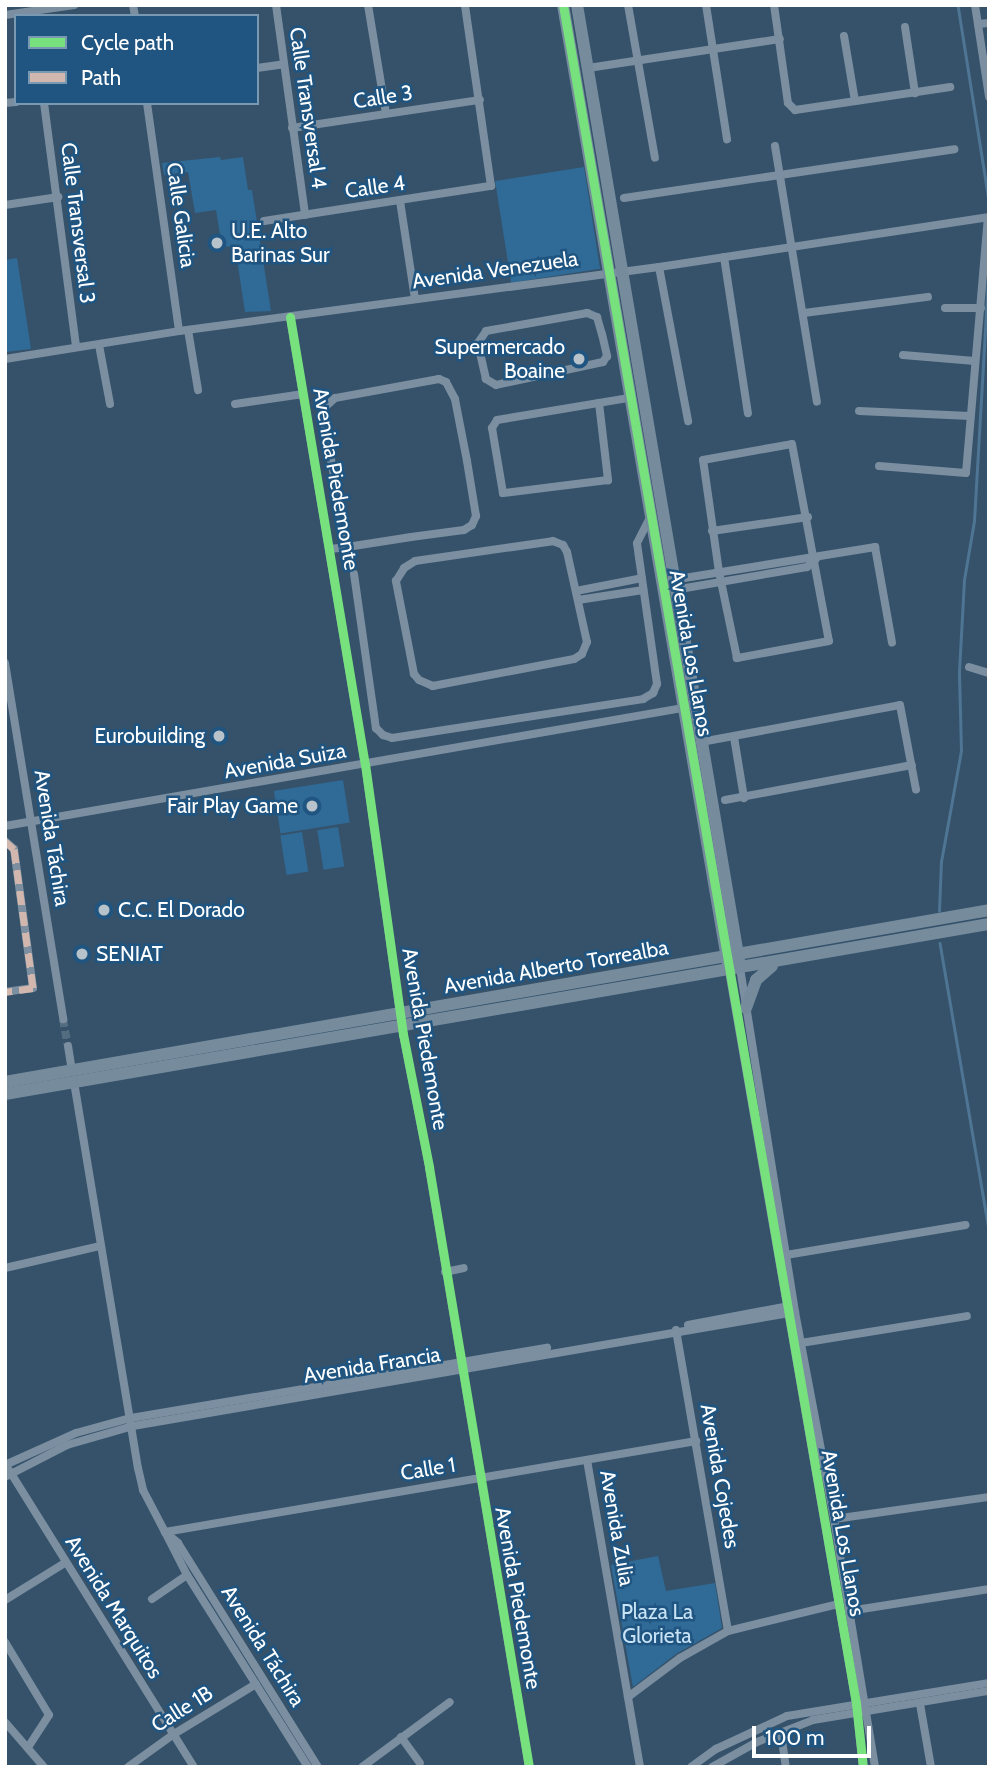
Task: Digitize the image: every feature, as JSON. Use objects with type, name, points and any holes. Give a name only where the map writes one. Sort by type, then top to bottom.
[{"type":"street","points":[[5,15],[74,5]]},
{"type":"street","name":"Calle Transversal 4","points":[[276,5],[305,215]]},
{"type":"street","points":[[368,5],[386,114]]},
{"type":"street","points":[[465,5],[480,100]]},
{"type":"street","name":"Avenida Los Llanos","points":[[563,5],[673,585],[689,707],[701,742],[732,956]]},
{"type":"street","name":"Avenida Los Llanos","points":[[578,5],[613,272],[617,331],[650,518],[689,707],[732,956],[746,1008],[786,1255],[790,1309],[801,1343],[834,1520],[861,1708],[863,1767]]},
{"type":"street","points":[[628,5],[655,158]]},
{"type":"street","points":[[706,5],[727,139]]},
{"type":"street","points":[[774,5],[788,103],[792,109],[950,87]]},
{"type":"street","points":[[975,5],[989,97]]},
{"type":"street","points":[[978,24],[989,23]]},
{"type":"street","points":[[905,27],[915,93]]},
{"type":"street","points":[[844,36],[855,101]]},
{"type":"street","points":[[588,68],[780,38]]},
{"type":"street","points":[[259,68],[285,64]]},
{"type":"street","name":"Calle 3","points":[[292,128],[480,100]]},
{"type":"street","name":"Calle 4","points":[[264,221],[491,186],[480,100]]},
{"type":"street","name":"Calle Transversal 3","points":[[44,105],[76,347]]},
{"type":"street","name":"Calle Galicia","points":[[147,105],[184,331],[198,390]]},
{"type":"street","points":[[775,146],[817,402]]},
{"type":"street","points":[[624,198],[954,149]]},
{"type":"street","points":[[5,205],[58,197]]},
{"type":"street","points":[[400,201],[415,299]]},
{"type":"street","points":[[879,466],[966,473],[989,218]]},
{"type":"street","name":"Avenida Venezuela","points":[[5,359],[184,331],[659,267],[989,218]]},
{"type":"street","points":[[724,257],[748,413]]},
{"type":"street","points":[[659,267],[688,421]]},
{"type":"street","points":[[804,313],[928,297]]},
{"type":"street","points":[[945,308],[981,308]]},
{"type":"street","points":[[587,313],[597,317],[603,334],[607,356],[600,363],[496,385],[486,379],[478,343],[486,331],[587,313]]},
{"type":"street","name":"Avenida Piedemonte","points":[[290,317],[365,764],[402,1020],[529,1767]]},
{"type":"street","points":[[603,334],[617,331]]},
{"type":"street","points":[[99,345],[110,404]]},
{"type":"street","points":[[903,355],[975,361]]},
{"type":"street","points":[[330,549],[347,547],[464,530],[474,522],[467,461],[455,399],[446,382],[439,379],[335,398],[325,407],[323,416],[347,547]]},
{"type":"street","points":[[236,404],[303,394]]},
{"type":"street","points":[[599,403],[608,480],[503,493],[492,428],[497,420],[599,403],[629,398]]},
{"type":"street","points":[[859,411],[970,416]]},
{"type":"street","points":[[788,444],[794,447],[808,517],[829,641],[825,644],[737,657],[719,572],[703,460],[788,444]]},
{"type":"street","points":[[712,531],[808,517]]},
{"type":"street","points":[[354,574],[376,728],[383,735],[392,737],[643,699],[653,693],[657,684],[637,543],[650,518]]},
{"type":"street","points":[[553,541],[563,545],[568,552],[577,596],[587,642],[584,651],[577,658],[429,685],[414,674],[396,581],[404,568],[415,561],[553,541]]},
{"type":"street","points":[[673,585],[719,572],[805,557],[816,559],[875,547],[892,642]]},
{"type":"street","points":[[673,585],[721,582],[807,567],[816,559]]},
{"type":"street","points":[[577,596],[642,578]]},
{"type":"street","points":[[577,596],[643,590]]},
{"type":"street","name":"Avenida Táchira","points":[[5,663],[33,821],[63,1019]]},
{"type":"street","points":[[970,667],[989,673]]},
{"type":"street","points":[[701,742],[900,705],[916,790]]},
{"type":"street","name":"Avenida Suiza","points":[[5,826],[689,707]]},
{"type":"street","points":[[551,713],[554,730]]},
{"type":"street","points":[[734,737],[744,798]]},
{"type":"street","points":[[725,800],[912,765]]},
{"type":"street","points":[[5,841],[14,849],[33,988],[5,992]]},
{"type":"street","name":"Avenida Alberto Torrealba","points":[[402,1020],[732,956],[989,911]]},
{"type":"street","name":"Avenida Alberto Torrealba","points":[[5,1094],[73,1077],[402,1020],[735,969],[989,924]]},
{"type":"street","points":[[746,1008],[758,976],[781,961]]},
{"type":"street","name":"Avenida Los Llanos","points":[[735,969],[838,1604],[875,1767]]},
{"type":"street","points":[[68,1046],[143,1490],[174,1545],[187,1575],[308,1767]]},
{"type":"street","name":"Avenida Alberto Torrealba","points":[[5,1082],[73,1077]]},
{"type":"street","points":[[786,1255],[966,1225]]},
{"type":"street","points":[[5,1268],[100,1246]]},
{"type":"street","points":[[445,1272],[464,1268]]},
{"type":"street","name":"Avenida Francia","points":[[5,1465],[76,1433],[790,1309]]},
{"type":"street","points":[[801,1343],[967,1317]]},
{"type":"street","name":"Avenida Cojedes","points":[[676,1330],[728,1631]]},
{"type":"street","name":"Avenida Francia","points":[[8,1475],[67,1445],[132,1422]]},
{"type":"street","name":"Calle 1","points":[[165,1532],[696,1441]]},
{"type":"street","name":"Avenida Zulia","points":[[587,1460],[640,1767]]},
{"type":"street","name":"Avenida Marquitos","points":[[5,1465],[8,1475],[194,1767]]},
{"type":"street","points":[[834,1520],[989,1497]]},
{"type":"street","name":"Avenida Táchira","points":[[174,1545],[318,1767]]},
{"type":"street","points":[[5,1600],[65,1563]]},
{"type":"street","points":[[152,1599],[187,1575]]},
{"type":"street","points":[[849,1611],[989,1589]]},
{"type":"street","points":[[628,1697],[680,1658],[728,1631],[838,1604]]},
{"type":"street","points":[[5,1642],[49,1715],[28,1747]]},
{"type":"street","points":[[714,1766],[813,1720],[989,1683]]},
{"type":"street","name":"Calle 1B","points":[[128,1767],[174,1734],[256,1684]]},
{"type":"street","points":[[691,1767],[716,1749],[787,1716],[920,1704],[989,1691]]},
{"type":"street","points":[[362,1767],[450,1702]]},
{"type":"street","points":[[920,1704],[931,1767]]},
{"type":"street","points":[[5,1722],[44,1767]]},
{"type":"street","points":[[781,1733],[786,1767]]},
{"type":"street","points":[[401,1737],[420,1763]]},
{"type":"green space","points":[[220,157],[221,160],[243,157],[248,190],[252,190],[271,311],[245,312],[235,246],[222,247],[216,210],[195,213],[188,172],[164,175],[162,163]]},
{"type":"green space","points":[[584,167],[600,269],[511,283],[495,181]]},
{"type":"green space","points":[[17,258],[31,349],[5,352],[5,260]]},
{"type":"green space","name":"Fair Play Game","points":[[343,780],[350,822],[281,833],[274,791]]},
{"type":"green space","points":[[338,827],[344,867],[324,870],[317,830]]},
{"type":"green space","points":[[302,832],[308,872],[287,875],[280,835]]},
{"type":"green space","name":"Plaza La Glorieta","points":[[658,1556],[666,1591],[715,1583],[722,1628],[676,1654],[633,1687],[611,1565]]},
{"type":"waterway","points":[[958,5],[989,201]]},
{"type":"waterway","points":[[939,911],[941,862],[961,751],[959,672],[964,580],[974,521],[989,257]]},
{"type":"waterway","points":[[940,943],[989,1229]]},
{"type":"tunnel","points":[[63,1019],[68,1046]]},
{"type":"marked path","points":[[5,841],[14,849],[33,988],[5,992]]},
{"type":"cycle path","points":[[563,5],[856,1703],[863,1767]]},
{"type":"cycle path","points":[[290,317],[365,764],[403,1034],[429,1167],[529,1767]]},
{"type":"place","name":"U.E. Alto Barinas Sur","points":[[217,243]]},
{"type":"place","name":"Supermercado Boaine","points":[[579,359]]},
{"type":"place","name":"Eurobuilding","points":[[219,736]]},
{"type":"place","name":"Fair Play Game","points":[[312,806]]},
{"type":"place","name":"C.C. El Dorado","points":[[104,910]]},
{"type":"place","name":"SENIAT","points":[[82,954]]}]
